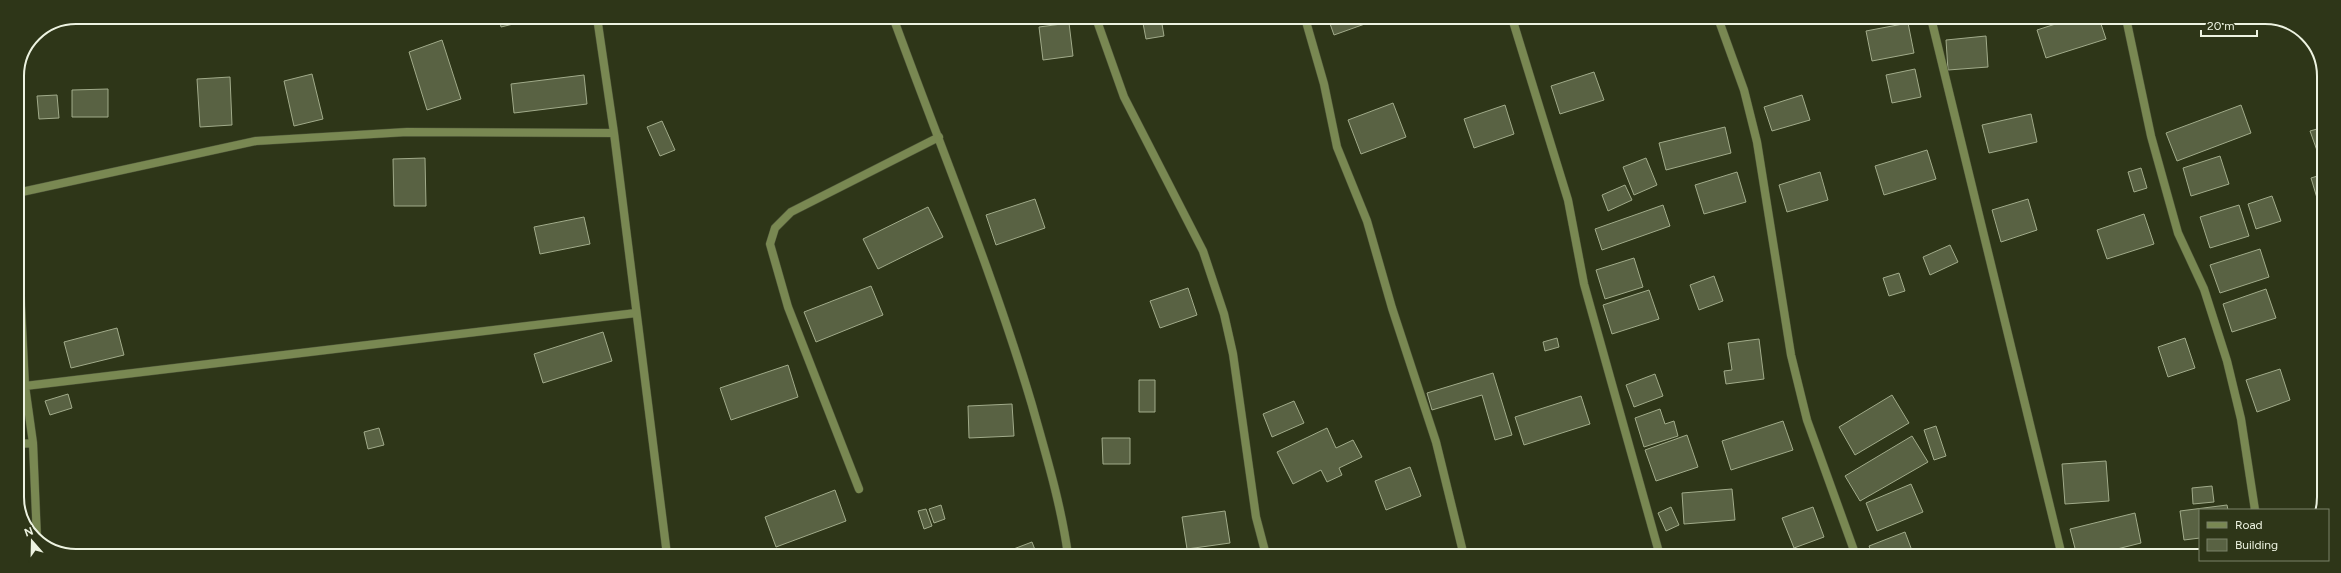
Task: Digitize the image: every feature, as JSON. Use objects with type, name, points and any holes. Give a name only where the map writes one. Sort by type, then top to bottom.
[{"type":"street","points":[[598,24],[614,133],[666,549]]},
{"type":"street","points":[[896,24],[939,137],[1018,359],[1052,476],[1067,549]]},
{"type":"street","points":[[1098,24],[1124,97],[1203,251],[1224,314],[1233,354],[1256,517],[1264,549]]},
{"type":"street","points":[[1307,24],[1324,84],[1337,147],[1367,220],[1392,308],[1436,442],[1462,549]]},
{"type":"street","points":[[1514,24],[1568,200],[1584,284],[1658,549]]},
{"type":"street","points":[[1720,24],[1744,90],[1757,142],[1791,355],[1807,420],[1853,549]]},
{"type":"street","points":[[1932,24],[2060,549]]},
{"type":"street","points":[[2127,24],[2151,136],[2178,234],[2204,289],[2227,361],[2241,419],[2254,509]]},
{"type":"street","points":[[24,191],[256,141],[407,132],[614,133]]},
{"type":"street","points":[[860,489],[788,307],[770,244],[775,228],[791,212],[939,137]]},
{"type":"street","points":[[25,386],[636,313]]},
{"type":"street","points":[[24,366],[25,386],[33,443],[36,521]]},
{"type":"street","points":[[24,444],[33,443]]},
{"type":"building","points":[[500,24],[513,24],[501,27]]},
{"type":"building","points":[[1069,24],[1073,56],[1043,60],[1039,27]]},
{"type":"building","points":[[1143,24],[1162,24],[1164,36],[1146,39]]},
{"type":"building","points":[[1330,24],[1365,24],[1334,35]]},
{"type":"building","points":[[1908,24],[1914,53],[1872,61],[1866,31]]},
{"type":"building","points":[[2056,24],[2101,24],[2106,39],[2046,58],[2037,30]]},
{"type":"building","points":[[1986,36],[1988,67],[1948,70],[1946,40]]},
{"type":"building","points":[[442,40],[461,99],[427,110],[409,52]]},
{"type":"building","points":[[1915,69],[1921,97],[1892,103],[1886,75]]},
{"type":"building","points":[[1594,72],[1604,100],[1560,114],[1551,86]]},
{"type":"building","points":[[312,74],[323,119],[294,126],[284,81]]},
{"type":"building","points":[[584,75],[587,104],[514,113],[511,84]]},
{"type":"building","points":[[230,77],[232,125],[200,127],[197,79]]},
{"type":"building","points":[[108,89],[108,117],[72,117],[72,90]]},
{"type":"building","points":[[57,95],[59,118],[39,119],[37,96]]},
{"type":"building","points":[[1802,95],[1810,120],[1772,131],[1764,107]]},
{"type":"building","points":[[1393,103],[1406,137],[1361,154],[1348,120]]},
{"type":"building","points":[[1505,105],[1514,134],[1474,148],[1464,119]]},
{"type":"building","points":[[2241,105],[2251,133],[2177,161],[2166,133]]},
{"type":"building","points":[[2031,114],[2037,142],[1989,153],[1982,125]]},
{"type":"building","points":[[662,121],[675,150],[660,156],[647,127]]},
{"type":"building","points":[[1725,127],[1731,153],[1666,170],[1659,143]]},
{"type":"building","points":[[2317,129],[2317,150],[2310,131]]},
{"type":"building","points":[[1927,150],[1936,179],[1884,195],[1875,166]]},
{"type":"building","points":[[2220,156],[2229,184],[2191,196],[2183,168]]},
{"type":"building","points":[[425,158],[426,206],[394,206],[393,159]]},
{"type":"building","points":[[1646,158],[1657,185],[1634,195],[1623,167]]},
{"type":"building","points":[[2141,168],[2147,188],[2134,192],[2128,172]]},
{"type":"building","points":[[1737,172],[1746,202],[1704,214],[1695,185]]},
{"type":"building","points":[[1820,172],[1828,200],[1787,212],[1779,185]]},
{"type":"building","points":[[2317,176],[2317,198],[2311,178]]},
{"type":"building","points":[[1625,185],[1632,200],[1608,211],[1602,195]]},
{"type":"building","points":[[2272,196],[2281,221],[2256,229],[2248,204]]},
{"type":"building","points":[[1035,199],[1045,228],[996,245],[986,215]]},
{"type":"building","points":[[2028,199],[2037,230],[2001,242],[1992,210]]},
{"type":"building","points":[[1663,205],[1670,226],[1602,250],[1595,229]]},
{"type":"building","points":[[2239,205],[2249,236],[2210,248],[2200,217]]},
{"type":"building","points":[[928,207],[943,237],[878,269],[863,239]]},
{"type":"building","points":[[2144,214],[2154,244],[2107,259],[2097,230]]},
{"type":"building","points":[[584,217],[590,244],[540,254],[534,227]]},
{"type":"building","points":[[1950,245],[1958,262],[1930,275],[1923,257]]},
{"type":"building","points":[[2260,249],[2269,277],[2220,293],[2210,265]]},
{"type":"building","points":[[1634,258],[1643,287],[1605,299],[1596,270]]},
{"type":"building","points":[[1899,273],[1905,291],[1889,296],[1883,278]]},
{"type":"building","points":[[1714,276],[1723,301],[1699,310],[1690,285]]},
{"type":"building","points":[[871,286],[883,315],[816,342],[804,312]]},
{"type":"building","points":[[1188,288],[1197,315],[1160,328],[1150,301]]},
{"type":"building","points":[[2266,289],[2276,318],[2232,332],[2223,304]]},
{"type":"building","points":[[1649,290],[1659,319],[1612,334],[1603,305]]},
{"type":"building","points":[[117,328],[124,355],[71,368],[64,342]]},
{"type":"building","points":[[603,332],[612,361],[543,383],[534,354]]},
{"type":"building","points":[[1557,338],[1559,347],[1545,351],[1543,342]]},
{"type":"building","points":[[2185,338],[2195,368],[2168,377],[2158,347]]},
{"type":"building","points":[[1759,339],[1764,379],[1726,384],[1724,371],[1732,370],[1728,343]]},
{"type":"building","points":[[788,365],[798,397],[731,420],[720,388]]},
{"type":"building","points":[[2280,369],[2290,400],[2257,412],[2246,380]]},
{"type":"building","points":[[1493,373],[1512,435],[1495,440],[1482,395],[1432,410],[1427,393]]},
{"type":"building","points":[[1655,374],[1663,396],[1634,407],[1626,385]]},
{"type":"building","points":[[1139,380],[1155,380],[1155,412],[1139,412]]},
{"type":"building","points":[[68,394],[72,408],[50,415],[45,401]]},
{"type":"building","points":[[1892,395],[1909,423],[1855,455],[1839,427]]},
{"type":"building","points":[[1581,396],[1590,424],[1524,445],[1515,417]]},
{"type":"building","points":[[1294,401],[1304,423],[1272,437],[1263,414]]},
{"type":"building","points":[[1012,404],[1014,436],[969,438],[968,406]]},
{"type":"building","points":[[1660,409],[1665,424],[1674,421],[1678,436],[1644,447],[1635,418]]},
{"type":"building","points":[[1783,421],[1793,450],[1731,470],[1722,441]]},
{"type":"building","points":[[1936,426],[1946,456],[1934,460],[1924,430]]},
{"type":"building","points":[[379,428],[384,445],[368,449],[364,432]]},
{"type":"building","points":[[1327,428],[1336,448],[1353,440],[1362,457],[1339,468],[1342,475],[1327,482],[1321,470],[1293,484],[1277,452]]},
{"type":"building","points":[[1687,435],[1698,467],[1656,481],[1645,450]]},
{"type":"building","points":[[1912,436],[1928,462],[1860,501],[1845,476]]},
{"type":"building","points":[[1102,438],[1130,438],[1130,464],[1103,464]]},
{"type":"building","points":[[2106,461],[2109,501],[2065,504],[2062,464]]},
{"type":"building","points":[[1410,467],[1421,496],[1386,510],[1375,481]]},
{"type":"building","points":[[1911,484],[1923,512],[1877,531],[1866,503]]},
{"type":"building","points":[[2212,486],[2214,502],[2193,504],[2192,488]]},
{"type":"building","points":[[1732,489],[1735,520],[1684,524],[1682,493]]},
{"type":"building","points":[[835,490],[846,521],[776,547],[765,517]]},
{"type":"building","points":[[941,505],[945,519],[934,523],[929,509]]},
{"type":"building","points":[[2227,505],[2228,509],[2199,509],[2199,538],[2184,540],[2180,511]]},
{"type":"building","points":[[1671,507],[1679,525],[1666,531],[1658,513]]},
{"type":"building","points":[[1813,507],[1824,537],[1794,548],[1782,518]]},
{"type":"building","points":[[926,509],[932,526],[924,529],[918,511]]},
{"type":"building","points":[[1225,511],[1230,543],[1187,549],[1182,517]]},
{"type":"building","points":[[2135,513],[2141,543],[2117,549],[2075,549],[2070,529]]},
{"type":"building","points":[[1905,532],[1911,549],[1870,549],[1869,546]]},
{"type":"building","points":[[1032,542],[1035,549],[1014,549]]}]
